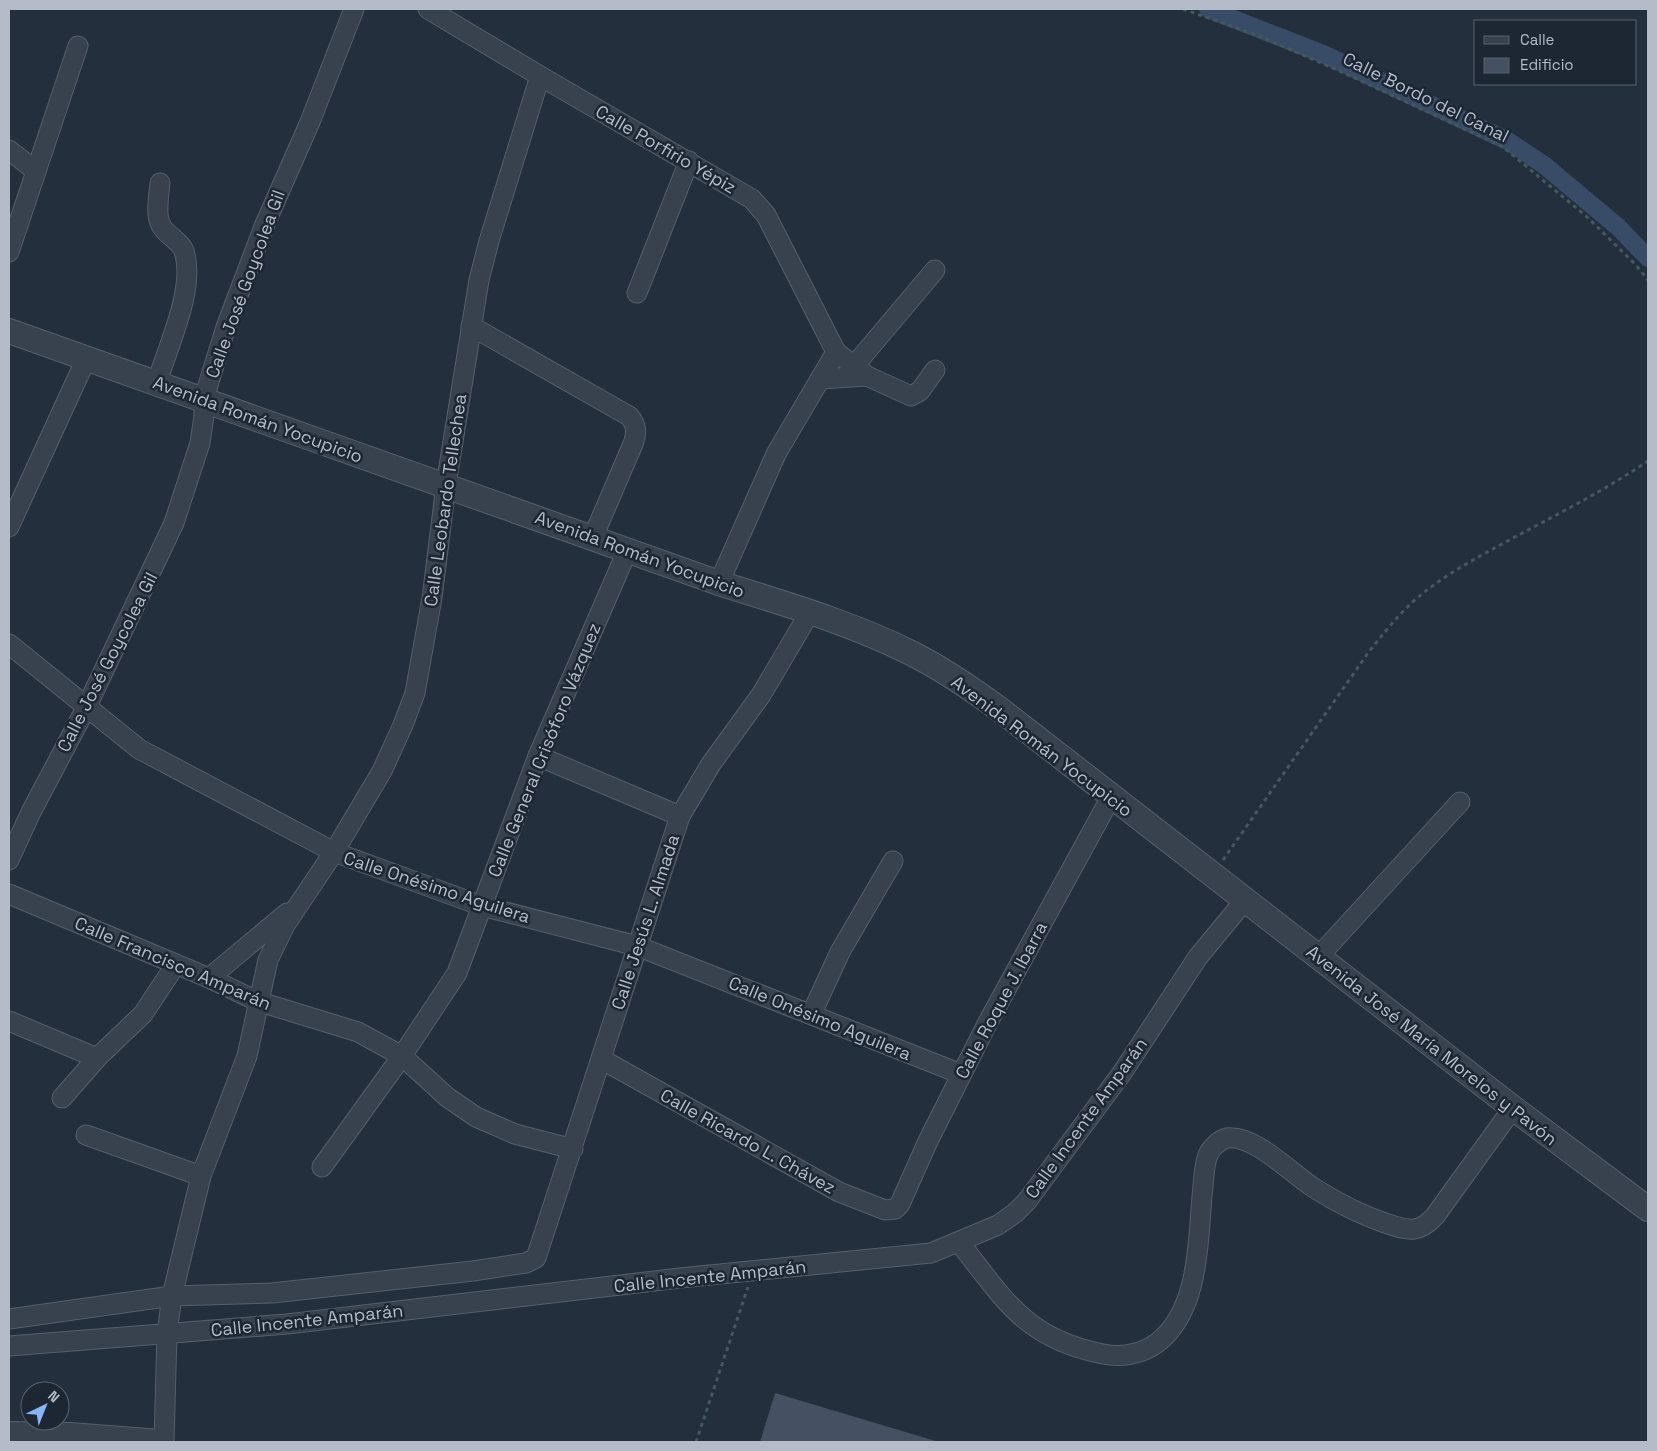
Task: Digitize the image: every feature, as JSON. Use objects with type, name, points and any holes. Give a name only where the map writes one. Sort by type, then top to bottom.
[{"type":"street","name":"Calle José Goycolea Gil","points":[[9,860],[31,812],[86,708],[174,523],[200,444],[204,416],[204,398],[223,336],[265,224],[310,122],[354,9]]},
{"type":"street","name":"Calle Porfirio Yépiz","points":[[428,9],[540,76],[689,161],[760,205],[836,352]]},
{"type":"street","points":[[9,252],[78,46]]},
{"type":"street","name":"Calle Leobardo Tellechea","points":[[164,1442],[168,1328],[171,1300],[201,1176],[241,1075],[251,1039],[257,1001],[268,960],[285,925],[334,852],[382,771],[415,693],[432,598],[446,485],[471,326],[489,241],[540,76]]},
{"type":"street","points":[[9,150],[36,171]]},
{"type":"street","points":[[637,292],[689,161]]},
{"type":"street","points":[[156,382],[183,300],[187,279],[183,250],[164,230],[159,221],[160,183]]},
{"type":"street","points":[[820,379],[860,371],[936,270]]},
{"type":"street","points":[[471,326],[630,416],[635,422],[636,436],[593,537]]},
{"type":"street","name":"Avenida Román Yocupicio","points":[[9,330],[719,583],[810,612],[909,652],[959,680],[1002,711],[1215,877]]},
{"type":"street","points":[[719,583],[776,454],[836,352],[860,371],[911,396],[922,389],[935,370]]},
{"type":"street","points":[[9,527],[87,357]]},
{"type":"street","name":"Calle General Crisóforo Vázquez","points":[[322,1167],[402,1056],[443,997],[457,973],[538,756],[628,549]]},
{"type":"street","name":"Calle Jesús L. Almada","points":[[171,1300],[272,1293],[472,1271],[526,1263],[536,1258],[680,816],[711,764],[761,695],[810,612]]},
{"type":"street","name":"Calle Onésimo Aguilera","points":[[9,644],[139,749],[334,852],[482,906],[637,946],[812,1013],[961,1074]]},
{"type":"street","points":[[538,756],[680,816]]},
{"type":"street","name":"Calle Roque J. Ibarra","points":[[898,1207],[961,1074],[1111,797]]},
{"type":"street","points":[[1318,957],[1460,802]]},
{"type":"street","points":[[812,1013],[840,952],[892,861]]},
{"type":"street","name":"Avenida José María Morelos y Pavón","points":[[1215,877],[1513,1108],[1648,1209]]},
{"type":"street","name":"Calle Francisco Amparán","points":[[9,894],[209,978],[257,1001],[338,1024],[402,1056],[447,1098],[476,1117],[515,1134],[573,1149]]},
{"type":"street","name":"Calle Incente Amparán","points":[[9,1346],[168,1328],[286,1324],[754,1270],[931,1254],[998,1225],[1015,1213],[1027,1201],[1122,1073],[1198,957],[1242,898]]},
{"type":"street","name":"Calle Leobardo Tellechea","points":[[209,978],[300,903]]},
{"type":"street","points":[[62,1098],[97,1058],[143,1014],[176,964]]},
{"type":"street","points":[[9,1021],[97,1058]]},
{"type":"street","name":"Calle Ricardo L. Chávez","points":[[601,1059],[839,1192],[885,1210],[898,1207]]},
{"type":"street","points":[[959,1242],[1006,1302],[1027,1323],[1037,1330],[1090,1352],[1117,1356],[1138,1353],[1161,1340],[1184,1308],[1197,1248],[1206,1161],[1216,1144],[1227,1138],[1242,1139],[1257,1146],[1307,1184],[1351,1210],[1404,1229],[1416,1230],[1426,1226],[1435,1216],[1513,1108]]},
{"type":"street","points":[[86,1136],[201,1176]]},
{"type":"street","points":[[9,1319],[171,1300]]},
{"type":"street","points":[[9,1434],[70,1435],[160,1442]]},
{"type":"path","name":"Calle Bordo del Canal","points":[[1183,9],[1257,35],[1336,69],[1503,147],[1586,216],[1648,280]]},
{"type":"path","points":[[1215,877],[1368,653],[1390,626],[1416,600],[1441,580],[1487,552],[1648,461]]},
{"type":"path","points":[[696,1442],[754,1270]]},
{"type":"building","points":[[775,1393],[939,1442],[760,1442]]},
{"type":"waterway","points":[[1208,9],[1323,54],[1508,141],[1544,165],[1618,227],[1648,258]]}]
